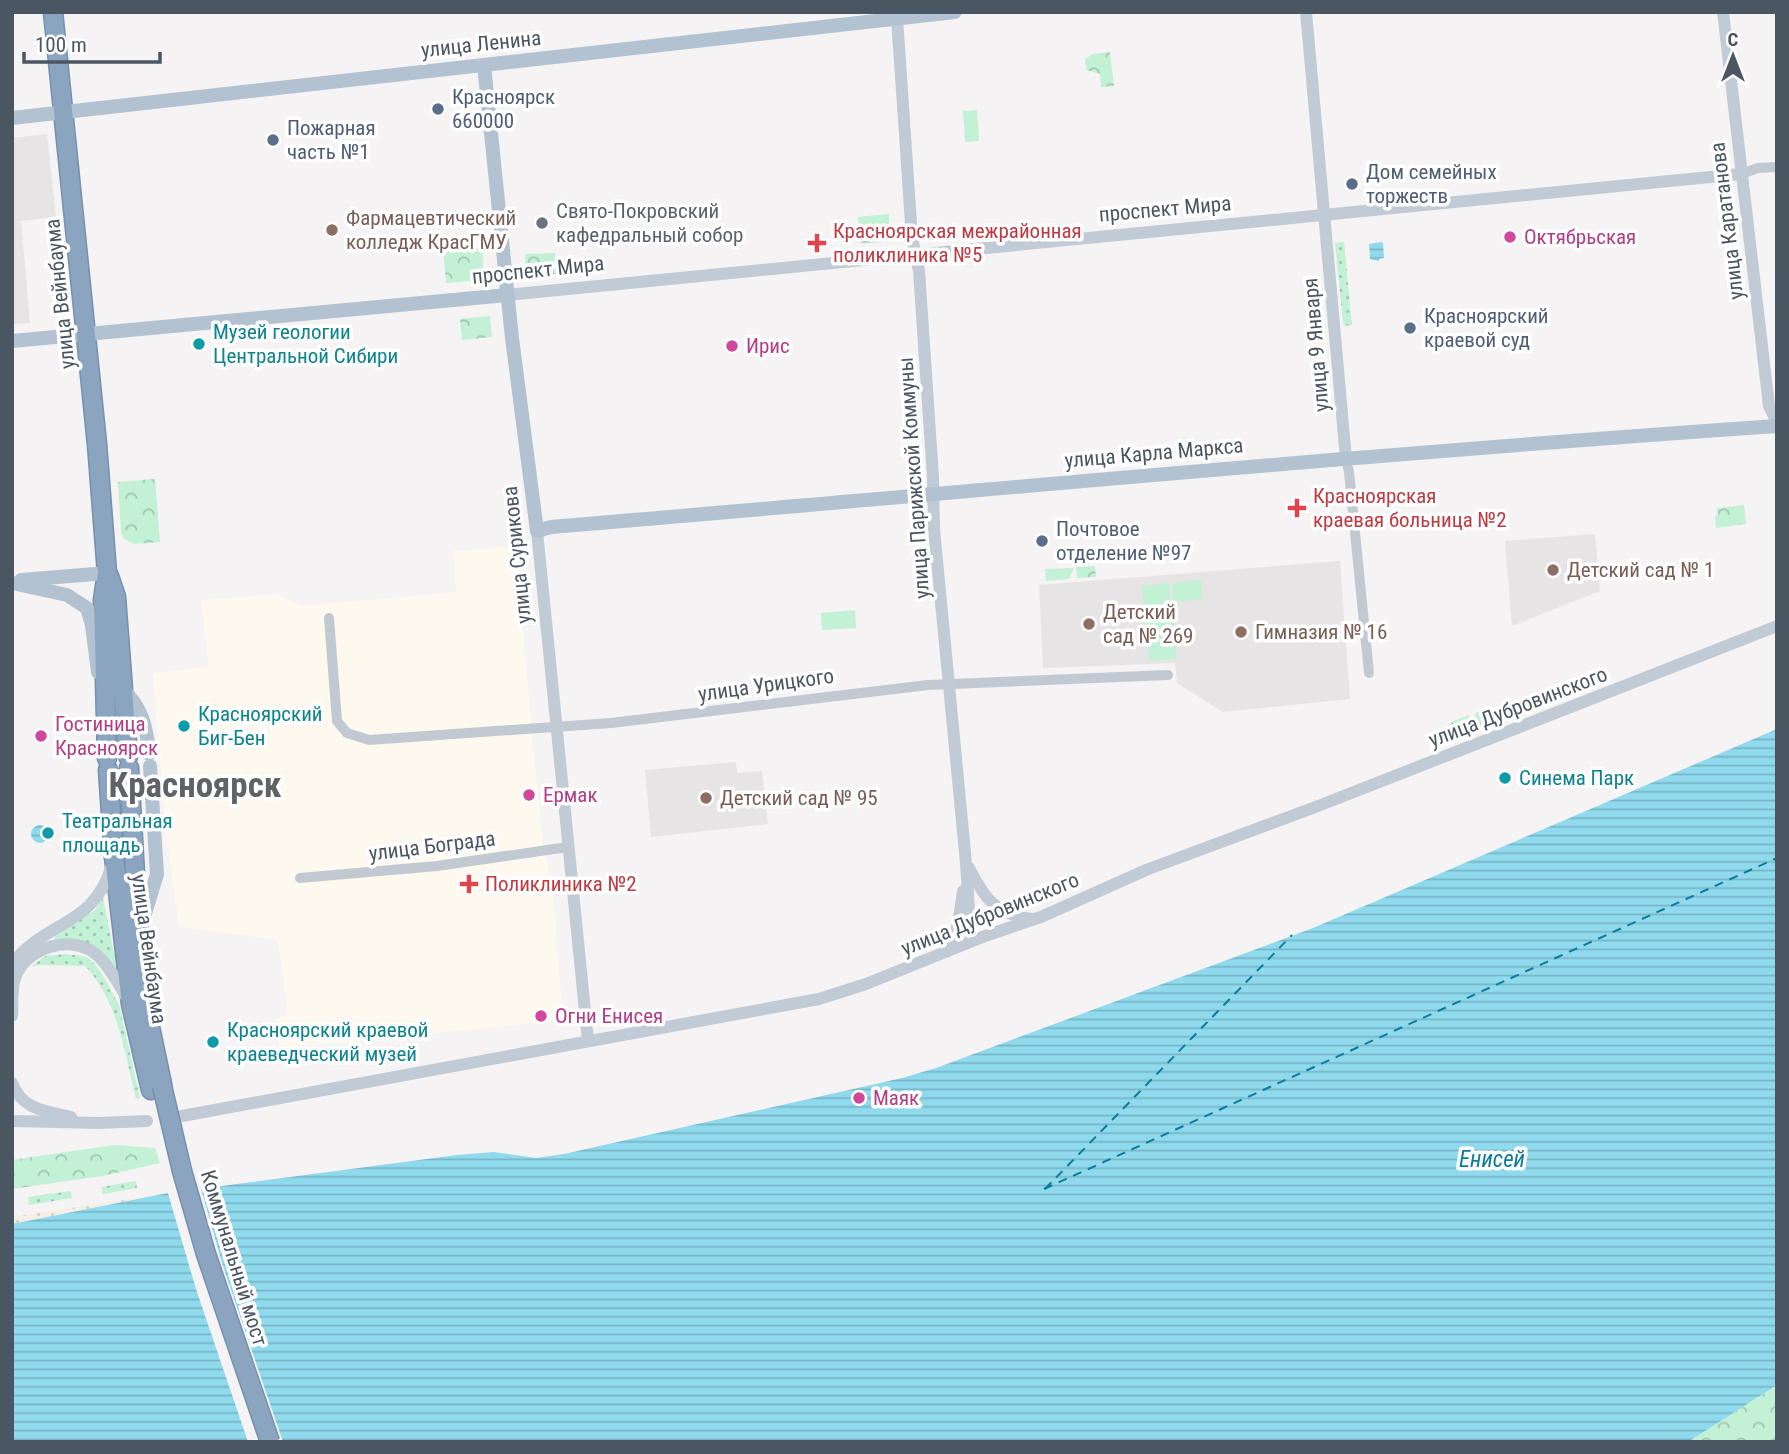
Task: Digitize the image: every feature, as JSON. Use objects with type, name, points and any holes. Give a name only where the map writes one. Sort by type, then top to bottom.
[{"type":"highway","name":"улица Вейнбаума","points":[[53,12],[107,573],[103,600],[106,727],[114,858],[131,1004],[157,1088]]},
{"type":"highway","name":"улица Вейнбаума","points":[[107,573],[116,597],[139,931],[157,1088]]},
{"type":"highway","name":"Коммунальный мост","points":[[157,1088],[201,1269],[261,1442]]},
{"type":"highway","name":"Коммунальный мост","points":[[157,1088],[206,1254],[270,1442]]},
{"type":"main road","name":"улица Ленина","points":[[12,118],[897,15],[955,12]]},
{"type":"main road","name":"улица 9 Января","points":[[1306,12],[1346,458]]},
{"type":"main road","name":"улица Каратанова","points":[[1723,12],[1769,406],[1777,424]]},
{"type":"main road","name":"улица Парижской Коммуны","points":[[897,15],[912,238],[916,255],[934,495],[934,529],[971,942]]},
{"type":"main road","name":"улица Сурикова","points":[[484,65],[507,295],[537,531],[588,1041]]},
{"type":"main road","name":"проспект Мира","points":[[12,341],[1741,174]]},
{"type":"main road","name":"улица Карла Маркса","points":[[537,531],[551,527],[1346,458],[1777,424]]},
{"type":"main road","points":[[12,582],[107,573]]},
{"type":"main road","points":[[12,582],[66,595],[87,608],[92,625],[106,727]]},
{"type":"main road","name":"улица Дубровинского","points":[[182,1116],[803,1003],[866,984],[1036,919],[1146,870],[1777,626]]},
{"type":"main road","points":[[121,688],[131,697],[147,727],[150,760],[157,874],[139,931]]},
{"type":"main road","points":[[12,964],[44,936],[88,908],[102,890],[114,858]]},
{"type":"main road","points":[[966,863],[984,897],[995,906],[1017,916],[1036,919]]},
{"type":"main road","points":[[946,952],[958,925],[966,863]]},
{"type":"main road","points":[[12,1016],[13,988],[22,965],[46,947],[61,944],[89,950],[99,957],[131,1004]]},
{"type":"main road","points":[[12,1083],[16,1094],[25,1105],[99,1123]]},
{"type":"main road","points":[[12,1121],[147,1121]]},
{"type":"street","name":"проспект Мира","points":[[1741,174],[1758,168],[1777,167]]},
{"type":"street","name":"улица 9 Января","points":[[1346,458],[1369,673]]},
{"type":"street","name":"улица Урицкого","points":[[329,618],[337,720],[347,733],[369,740],[537,727],[556,728],[698,714],[805,698],[949,684],[1168,675]]},
{"type":"street","name":"улица Бограда","points":[[300,878],[451,864],[568,847]]},
{"type":"shaded area","points":[[47,134],[56,217],[21,221],[30,323],[12,324],[12,138]]},
{"type":"shaded area","name":"Детский сад № 1","points":[[1595,534],[1600,591],[1512,626],[1505,541]]},
{"type":"shaded area","points":[[516,546],[533,744],[543,843],[554,904],[563,1020],[280,1049],[276,1019],[288,1014],[278,940],[179,927],[165,827],[153,673],[209,667],[201,600],[278,594],[301,606],[456,592],[453,551]]},
{"type":"shaded area","name":"Гимназия № 16","points":[[1340,561],[1350,699],[1223,712],[1177,683],[1175,663],[1043,668],[1039,585]]},
{"type":"shaded area","name":"Детский сад № 95","points":[[736,762],[737,773],[762,771],[768,824],[651,837],[645,770]]},
{"type":"green space","points":[[1110,52],[1114,86],[1101,87],[1100,74],[1086,70],[1085,59],[1093,54]]},
{"type":"green space","points":[[977,110],[979,141],[965,142],[963,111]]},
{"type":"green space","points":[[889,214],[889,234],[883,242],[860,243],[858,217]]},
{"type":"green space","points":[[1344,242],[1352,325],[1344,326],[1335,243]]},
{"type":"green space","points":[[482,247],[484,280],[446,283],[443,249],[449,249],[450,253],[457,252],[457,248]]},
{"type":"green space","points":[[555,253],[556,274],[526,274],[525,254]]},
{"type":"green space","points":[[490,316],[492,337],[462,340],[460,319]]},
{"type":"green space","points":[[155,479],[160,542],[134,544],[124,539],[121,533],[118,482]]},
{"type":"green space","points":[[1744,505],[1746,524],[1716,528],[1717,508]]},
{"type":"green space","points":[[1095,566],[1096,577],[1077,578],[1076,567]]},
{"type":"green space","points":[[1074,568],[1069,579],[1046,581],[1045,569]]},
{"type":"green space","points":[[1201,580],[1203,599],[1173,602],[1172,583]]},
{"type":"green space","points":[[1169,583],[1171,603],[1144,606],[1142,586]]},
{"type":"green space","points":[[1171,607],[1177,658],[1150,661],[1144,610]]},
{"type":"green space","points":[[855,610],[856,628],[822,630],[821,613]]},
{"type":"green space","points":[[1486,708],[1507,716],[1469,731],[1476,713]]},
{"type":"green space","points":[[1470,715],[1463,733],[1444,740],[1451,722]]},
{"type":"green space","points":[[103,897],[118,974],[106,959],[54,941],[55,936],[95,910]]},
{"type":"green space","points":[[45,956],[83,956],[92,961],[119,1005],[140,1098],[136,1099],[113,1011],[85,966],[31,967]]},
{"type":"green space","points":[[114,1145],[155,1148],[160,1163],[102,1176],[12,1189],[12,1160]]},
{"type":"green space","points":[[136,1181],[137,1188],[103,1194],[101,1187]]},
{"type":"green space","points":[[71,1191],[72,1198],[29,1205],[28,1197]]},
{"type":"green space","points":[[1777,1385],[1777,1442],[1688,1442]]},
{"type":"sand","points":[[168,1193],[12,1224],[12,1217]]},
{"type":"water","points":[[1381,242],[1384,258],[1379,261],[1370,259],[1369,244]]},
{"type":"water","name":"Енисей","points":[[1777,729],[1777,1385],[1688,1442],[12,1442],[12,1224],[168,1193],[457,1155],[494,1152],[536,1158],[564,1154],[902,1078],[936,1068],[1313,928]]},
{"type":"water","points":[[36,825],[44,825],[49,834],[47,841],[36,843],[31,838],[31,830]]},
{"type":"pier","points":[[200,1185],[222,1263],[283,1442],[248,1442],[196,1289],[167,1190]]},
{"type":"ferry route","points":[[1044,1189],[1777,858]]},
{"type":"ferry route","points":[[1045,1189],[1292,935]]},
{"type":"place","name":"Красноярск 660000","points":[[438,109]]},
{"type":"place","name":"Пожарная часть №1","points":[[273,140]]},
{"type":"place","name":"Дом семейных торжеств","points":[[1352,184]]},
{"type":"place","name":"Свято-Покровский кафедральный собор","points":[[542,223]]},
{"type":"place","name":"Фармацевтический колледж КрасГМУ","points":[[332,230]]},
{"type":"place","name":"Октябрьская","points":[[1510,237]]},
{"type":"place","name":"Красноярская межрайонная поликлиника №5","points":[[817,243]]},
{"type":"place","name":"Красноярский краевой суд","points":[[1410,328]]},
{"type":"place","name":"Музей геологии Центральной Сибири","points":[[199,344]]},
{"type":"place","name":"Ирис","points":[[732,346]]},
{"type":"place","name":"Красноярская краевая больница №2","points":[[1297,508]]},
{"type":"place","name":"Почтовое отделение №97","points":[[1042,541]]},
{"type":"place","name":"Детский сад № 1","points":[[1553,570]]},
{"type":"place","name":"Детский сад № 269","points":[[1089,624]]},
{"type":"place","name":"Гимназия № 16","points":[[1241,632]]},
{"type":"place","name":"Красноярский Биг-Бен","points":[[184,726]]},
{"type":"place","name":"Гостиница Красноярск","points":[[41,736]]},
{"type":"place","name":"Синема Парк","points":[[1505,778]]},
{"type":"place","name":"Ермак","points":[[529,795]]},
{"type":"place","name":"Детский сад № 95","points":[[706,798]]},
{"type":"place","name":"Театральная площадь","points":[[48,833]]},
{"type":"place","name":"Поликлиника №2","points":[[469,884]]},
{"type":"place","name":"Огни Енисея","points":[[541,1016]]},
{"type":"place","name":"Красноярский краевой краеведческий музей","points":[[213,1042]]},
{"type":"place","name":"Маяк","points":[[859,1098]]},
{"type":"district","name":"Красноярск","points":[[195,785]]}]
